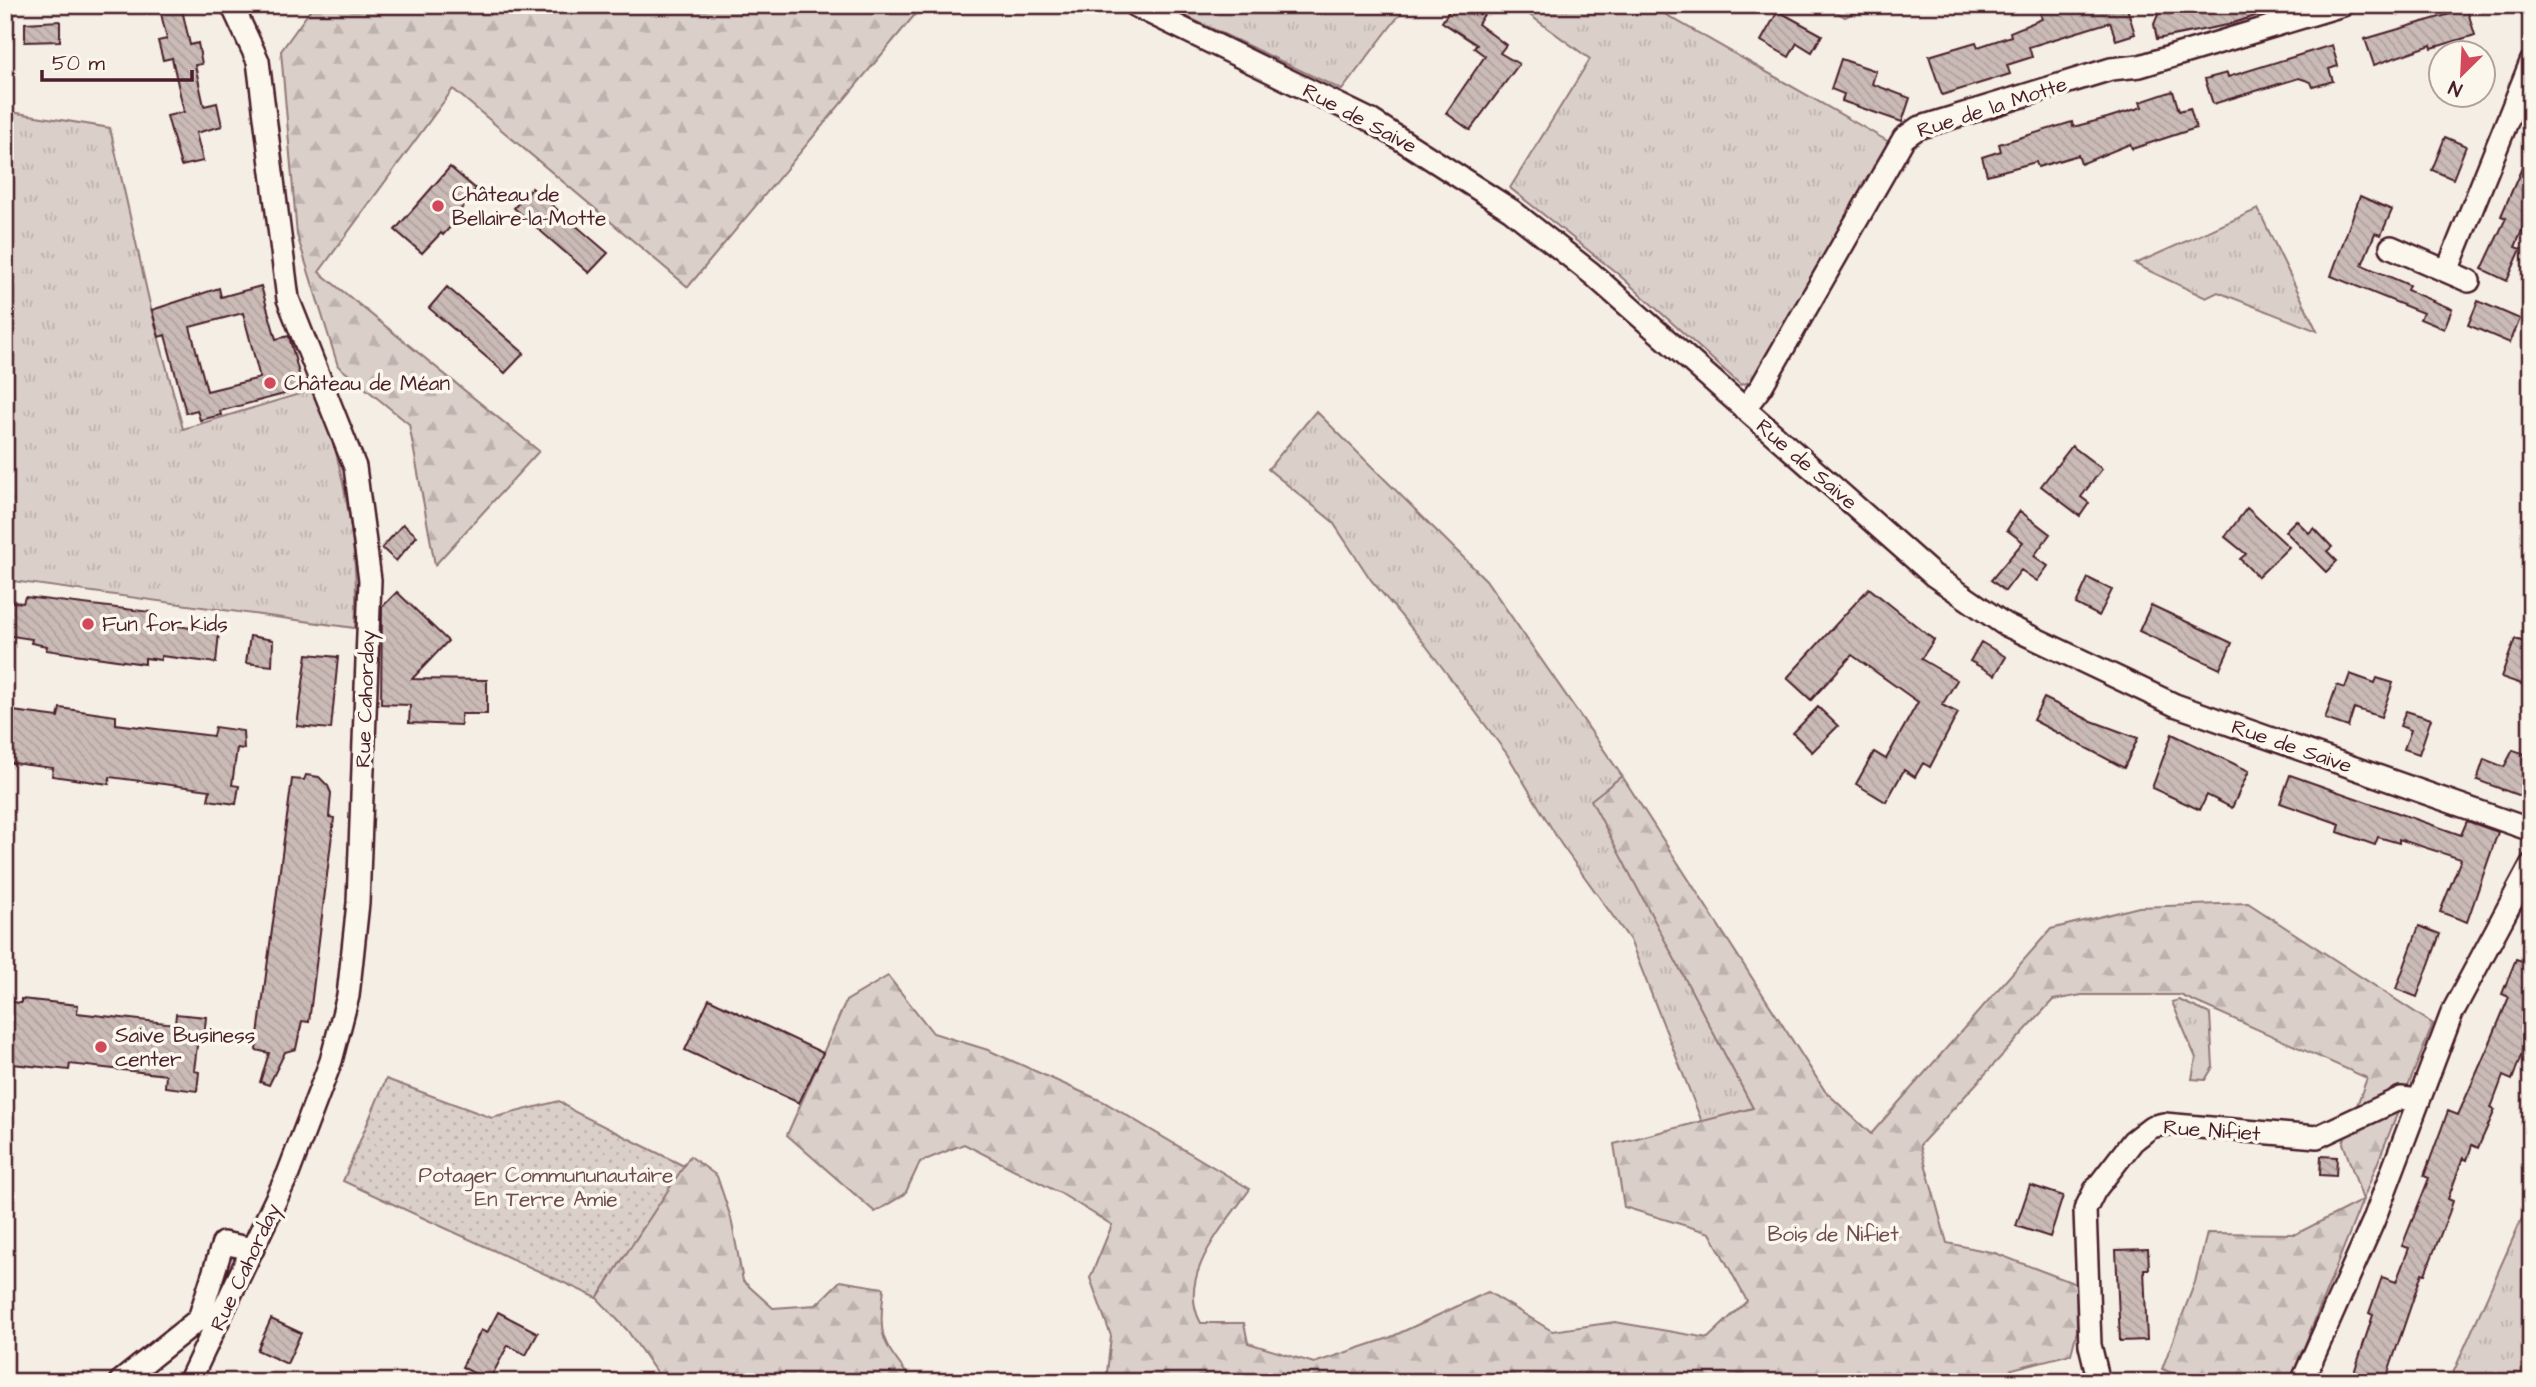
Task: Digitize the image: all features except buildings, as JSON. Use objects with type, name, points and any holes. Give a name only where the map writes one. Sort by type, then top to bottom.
[{"type":"street","name":"Rue Cahorday","points":[[193,1381],[288,1174],[331,1061],[348,996],[358,903],[370,580],[355,467],[288,299],[258,61],[232,5]]},
{"type":"street","name":"Rue de Saive","points":[[1134,5],[1372,121],[1511,210],[1591,273],[1933,575],[2004,624],[2175,705],[2531,830]]},
{"type":"street","name":"Rue de la Motte","points":[[1744,409],[1761,387],[1904,138],[1918,128],[2111,69],[2140,66],[2343,5]]},
{"type":"street","points":[[2447,271],[2531,62]]},
{"type":"street","points":[[2391,247],[2469,281]]},
{"type":"street","points":[[2302,1382],[2353,1272],[2452,1013],[2531,865]]},
{"type":"street","name":"Rue Nifiet","points":[[2099,1382],[2090,1345],[2085,1210],[2095,1190],[2141,1132],[2164,1124],[2317,1137],[2401,1098],[2419,1100]]},
{"type":"street","points":[[120,1382],[199,1320],[223,1243],[253,1249]]},
{"type":"green space","points":[[314,5],[923,5],[688,287],[453,89],[319,272],[539,451],[435,565],[409,424],[338,366],[297,235],[281,51]]},
{"type":"green space","points":[[1162,5],[1407,5],[1342,90]]},
{"type":"green space","points":[[1516,5],[1649,5],[1891,143],[1752,381],[1741,385],[1618,274],[1510,188],[1590,59]]},
{"type":"green space","points":[[1825,5],[1870,5],[1845,17]]},
{"type":"green space","points":[[5,111],[110,128],[151,309],[183,429],[319,388],[348,506],[355,567],[355,628],[5,580]]},
{"type":"green space","points":[[2258,209],[2317,331],[2218,292],[2206,298],[2135,264]]},
{"type":"green space","points":[[1316,411],[1486,580],[1622,776],[1592,800],[1753,1108],[1702,1122],[1630,940],[1561,844],[1507,754],[1424,643],[1371,580],[1332,521],[1268,469]]},
{"type":"green space","name":"Bois de Nifiet","points":[[1622,776],[1825,1091],[1871,1134],[2051,929],[2139,907],[2248,903],[2433,1024],[2363,1200],[2343,1143],[2367,1078],[2180,995],[2082,995],[2053,1000],[1920,1145],[1947,1243],[1995,1253],[2076,1284],[2077,1331],[2071,1354],[2012,1369],[2009,1382],[1106,1382],[1111,1336],[1090,1278],[1112,1225],[1060,1193],[964,1144],[920,1162],[905,1194],[875,1212],[787,1135],[846,1001],[888,976],[933,1033],[988,1050],[1104,1102],[1250,1189],[1206,1252],[1198,1270],[1194,1288],[1195,1306],[1201,1323],[1244,1323],[1248,1343],[1314,1363],[1389,1338],[1488,1292],[1552,1331],[1615,1322],[1708,1338],[1747,1301],[1710,1233],[1624,1207],[1614,1144],[1753,1108],[1591,800]]},
{"type":"green space","points":[[2179,1000],[2210,1014],[2213,1067],[2205,1080],[2192,1079],[2196,1058],[2172,1002]]},
{"type":"green space","name":"Potager Commununautaire En Terre Amie","points":[[386,1079],[492,1118],[559,1101],[575,1112],[684,1166],[597,1298],[343,1181]]},
{"type":"green space","points":[[690,1156],[717,1176],[731,1218],[743,1281],[773,1308],[816,1305],[840,1281],[884,1288],[882,1330],[889,1348],[913,1382],[663,1382],[627,1330],[597,1298]]},
{"type":"green space","points":[[2531,1198],[2531,1382],[2449,1382]]},
{"type":"green space","points":[[2363,1200],[2290,1382],[2193,1382],[2162,1369],[2195,1282],[2207,1233],[2296,1234]]},
{"type":"place","name":"Château de Bellaire-la-Motte","points":[[438,206]]},
{"type":"place","name":"Château de Méan","points":[[270,383]]},
{"type":"place","name":"Fun for kids","points":[[88,624]]},
{"type":"place","name":"Saive Business center","points":[[101,1047]]}]
